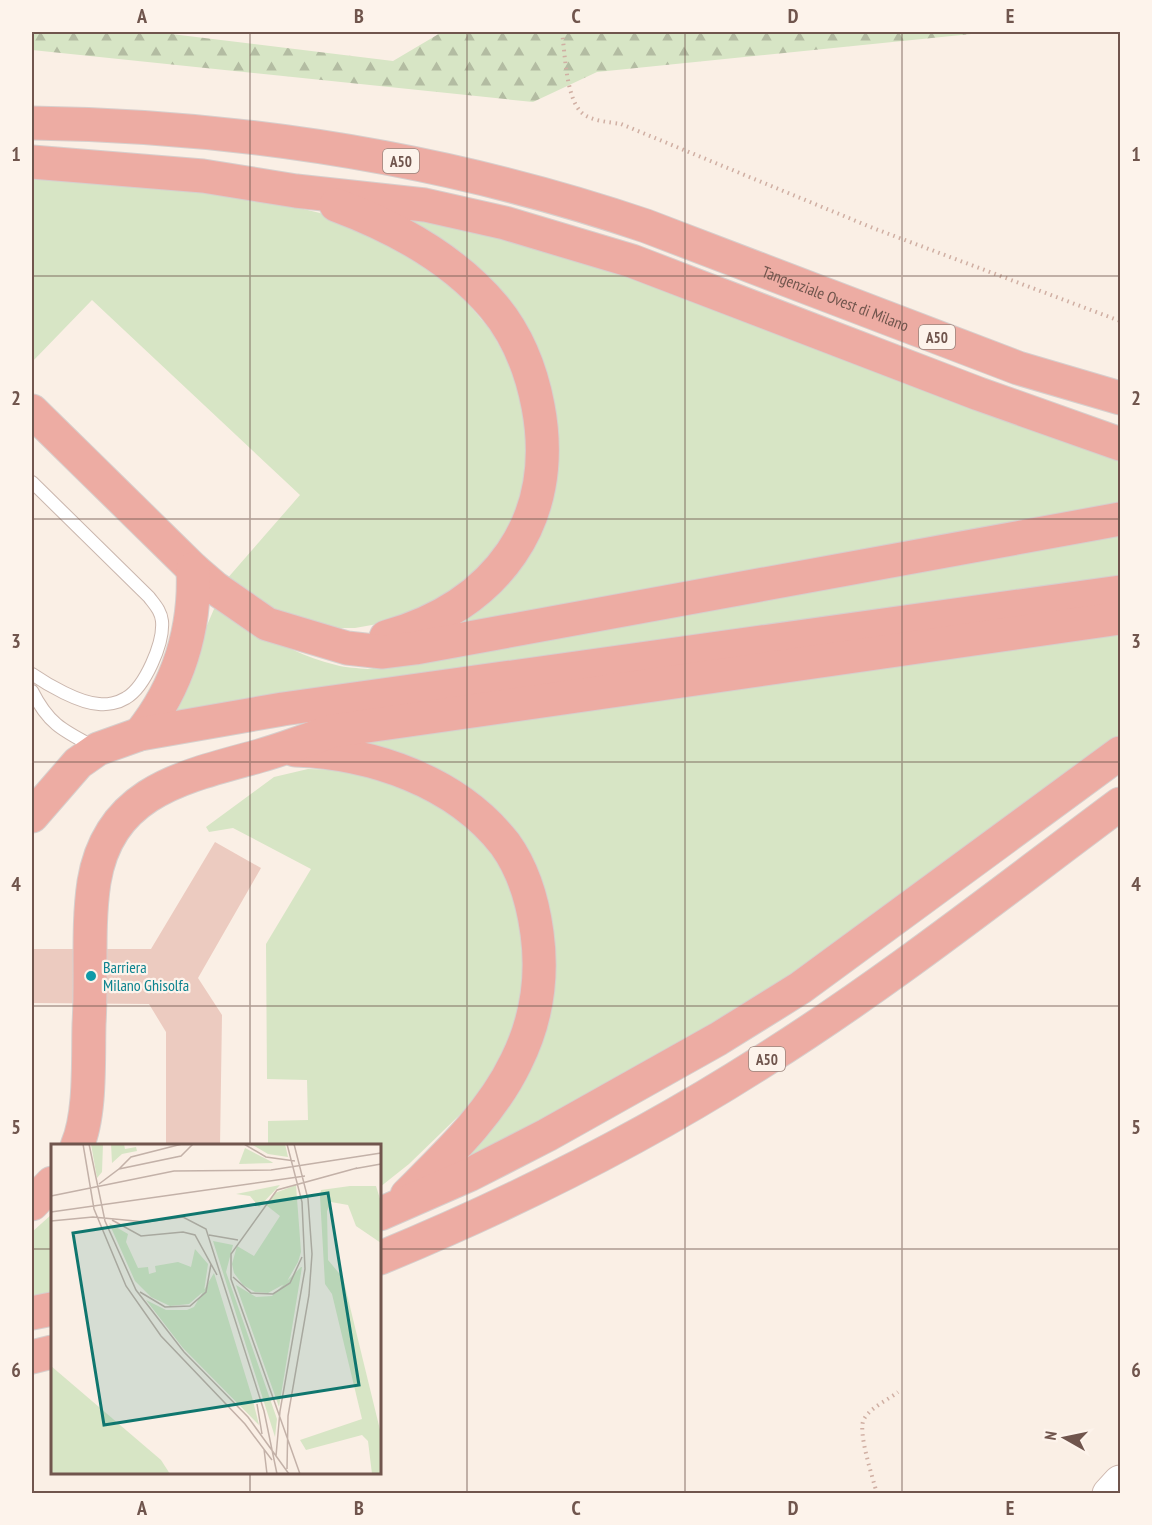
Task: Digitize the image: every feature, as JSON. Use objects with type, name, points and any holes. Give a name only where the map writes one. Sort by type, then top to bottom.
[{"type":"highway","name":"Tangenziale Ovest di Milano","points":[[32,123],[160,128],[228,134],[347,151],[507,184],[583,205],[646,226],[1018,368],[1120,398]]},
{"type":"highway","points":[[32,162],[203,176],[296,191],[425,204],[505,223],[632,261],[969,390],[1120,444]]},
{"type":"highway","points":[[296,191],[389,227],[439,257],[478,290],[510,328],[522,352],[533,381],[540,416],[541,478],[536,502],[516,546],[484,587],[439,617],[413,629],[346,648]]},
{"type":"highway","points":[[35,424],[72,450],[193,569],[267,624],[346,648],[383,652],[1120,519]]},
{"type":"highway","points":[[140,734],[166,697],[181,660],[194,591],[193,569]]},
{"type":"highway","points":[[32,816],[78,762],[98,749],[140,734],[283,709],[1120,592]]},
{"type":"highway","points":[[78,1144],[86,1119],[92,978],[91,911],[94,881],[100,856],[108,838],[122,818],[153,792],[185,776],[284,749],[333,731],[1120,618]]},
{"type":"highway","points":[[284,749],[341,753],[418,777],[443,790],[487,824],[506,846],[534,910],[539,950],[536,1006],[517,1061],[498,1095],[479,1121],[386,1212]]},
{"type":"highway","points":[[386,1212],[547,1135],[718,1040],[800,988],[1120,753]]},
{"type":"highway","name":"A50","points":[[381,1258],[516,1199],[599,1157],[763,1061],[834,1014],[1120,804]]},
{"type":"highway","points":[[32,1204],[51,1184]]},
{"type":"highway","points":[[32,1313],[51,1309]]},
{"type":"street","points":[[1109,1494],[1120,1482]]},
{"type":"lane","points":[[32,482],[149,597],[159,609],[162,635],[148,671],[137,688],[126,698],[100,705],[86,702],[32,674]]},
{"type":"lane","points":[[32,691],[46,715],[54,723],[98,749]]},
{"type":"path","points":[[562,32],[572,98],[582,113],[602,121],[621,124],[873,228],[1120,321]]},
{"type":"path","points":[[877,1494],[862,1432],[863,1420],[870,1411],[898,1392]]},
{"type":"green space","points":[[32,32],[155,32],[393,61],[442,32],[991,32],[597,72],[533,102],[32,50]]},
{"type":"green space","points":[[32,176],[244,195],[320,213],[379,239],[434,273],[466,301],[491,331],[507,360],[519,391],[526,421],[526,473],[513,519],[502,539],[483,564],[436,603],[383,623],[355,628],[328,628],[260,606],[226,580],[300,495],[92,300],[32,362]]},
{"type":"green space","points":[[412,219],[541,248],[598,266],[1120,460],[1120,505],[456,628],[455,622],[509,576],[547,397],[409,226]]},
{"type":"green space","points":[[1120,535],[1120,576],[176,715],[171,709],[214,609],[219,607],[275,641],[304,655],[340,666],[368,669]]},
{"type":"green space","points":[[1120,631],[1120,735],[770,993],[539,1127],[460,1161],[534,1055],[527,859],[362,747],[363,738]]},
{"type":"green space","points":[[308,769],[340,770],[377,777],[431,801],[480,835],[508,879],[524,939],[523,998],[502,1064],[475,1100],[409,1164],[381,1186],[381,1144],[268,1144],[268,1121],[308,1120],[307,1080],[267,1079],[266,944],[311,869],[233,828],[209,832],[206,827],[274,777]]},
{"type":"green space","points":[[51,1215],[51,1295],[32,1299],[32,1232]]},
{"type":"building","points":[[215,842],[261,868],[198,978],[222,1015],[220,1144],[166,1144],[166,1032],[149,1004],[32,1003],[32,949],[151,949]]},
{"type":"place","name":"Barriera Milano Ghisolfa","points":[[91,976]]}]
